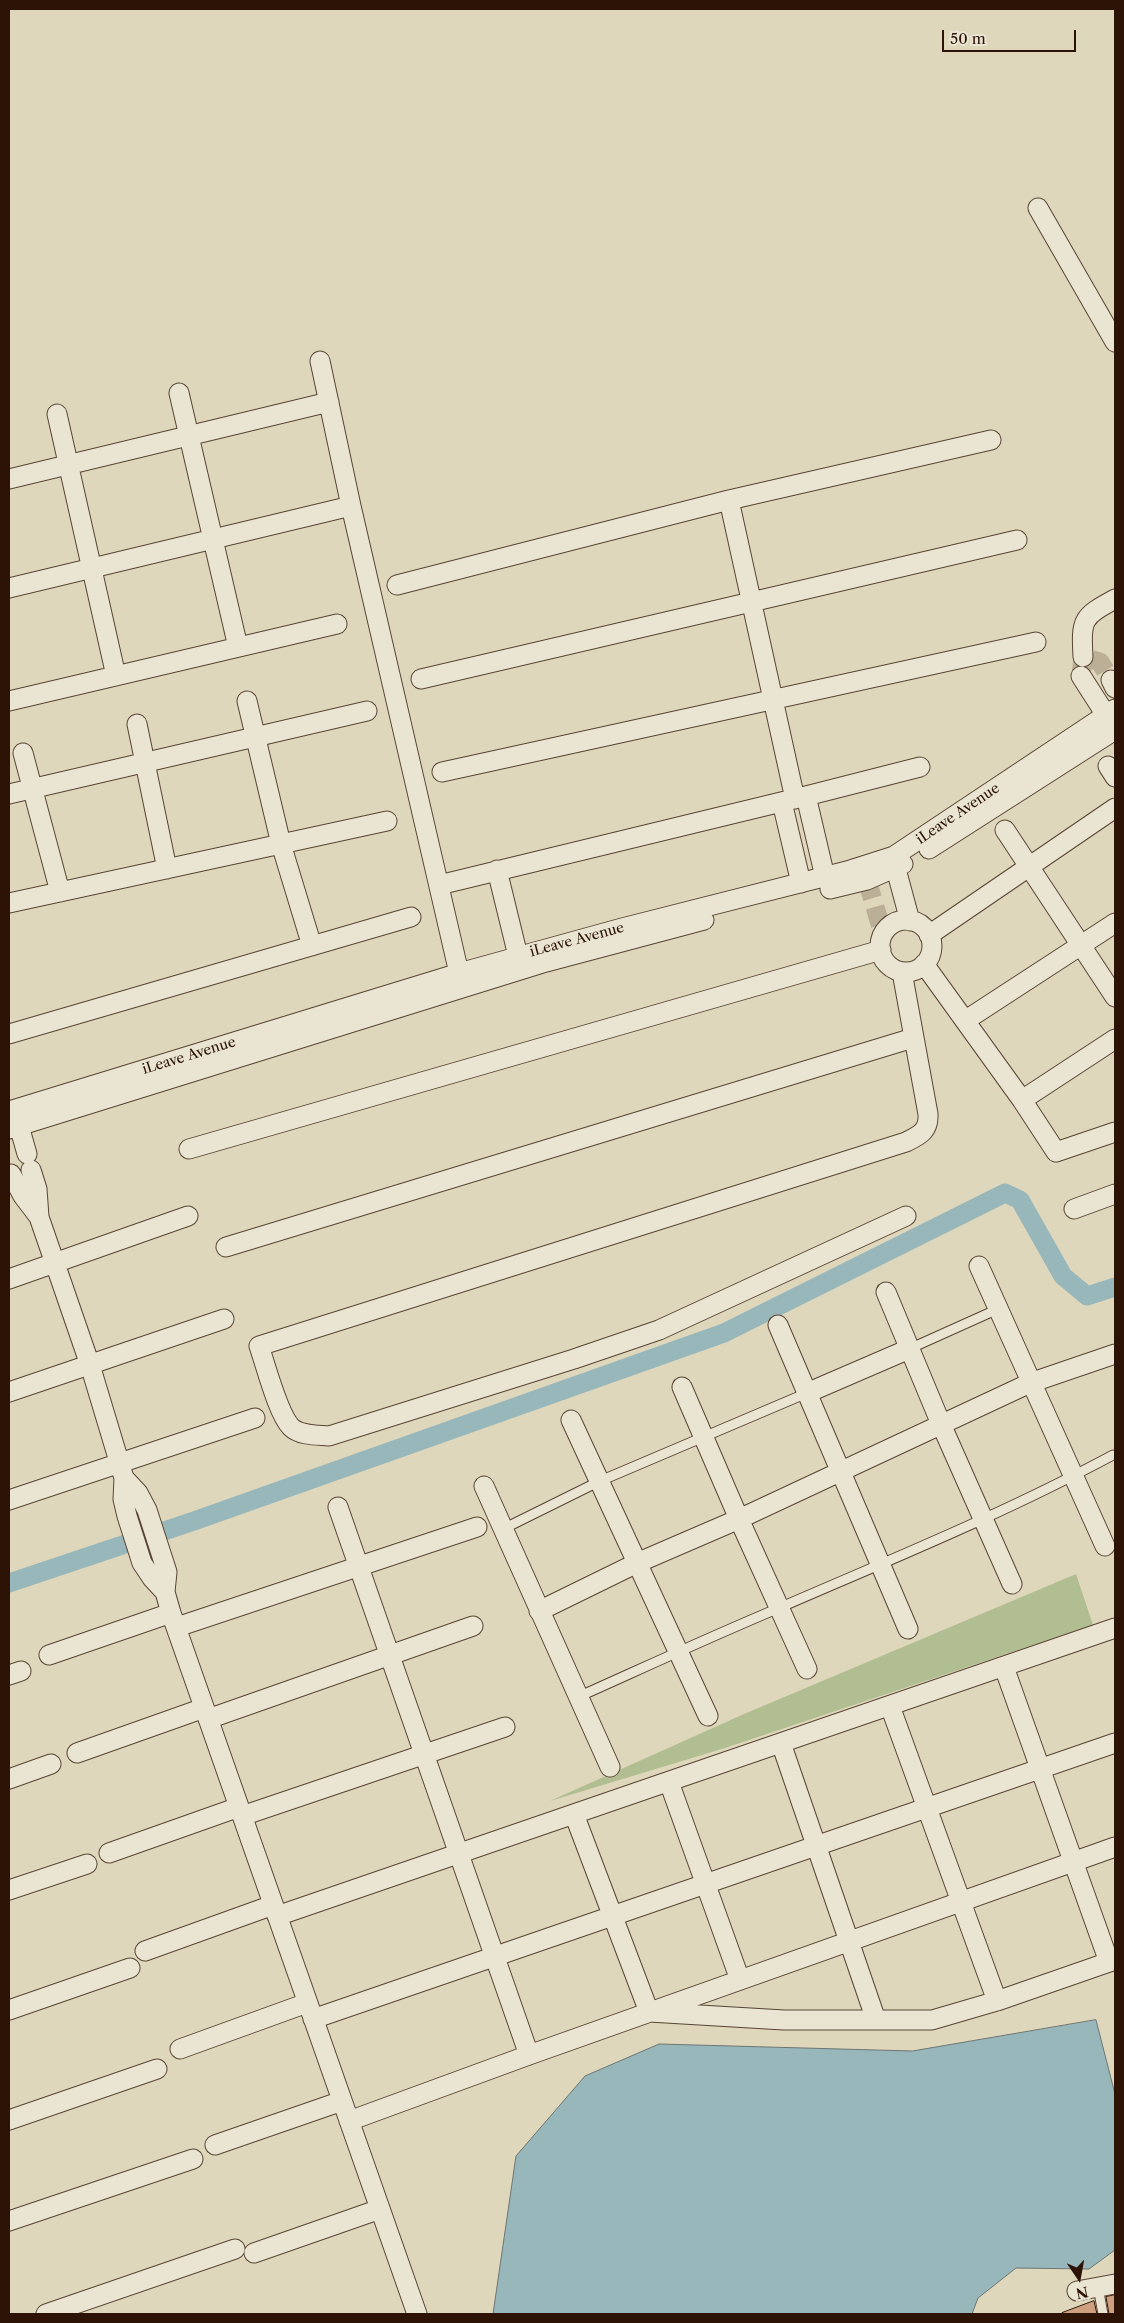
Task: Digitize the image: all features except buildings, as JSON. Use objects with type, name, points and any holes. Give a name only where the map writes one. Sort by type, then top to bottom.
[{"type":"street","points":[[1038,208],[1115,342]]},
{"type":"street","points":[[320,361],[351,506],[459,972]]},
{"type":"street","points":[[179,393],[238,647]]},
{"type":"street","points":[[9,479],[329,402]]},
{"type":"street","points":[[57,414],[116,676]]},
{"type":"street","points":[[397,585],[729,500],[991,440]]},
{"type":"street","points":[[729,500],[794,799],[801,883]]},
{"type":"street","points":[[9,588],[351,506]]},
{"type":"street","points":[[421,679],[1017,540]]},
{"type":"street","points":[[1083,657],[1081,630],[1084,624],[1091,612],[1115,599]]},
{"type":"street","points":[[9,701],[337,624]]},
{"type":"street","points":[[442,772],[1036,642]]},
{"type":"street","points":[[1081,676],[1112,718]]},
{"type":"street","points":[[247,701],[281,844],[312,946]]},
{"type":"street","points":[[9,794],[367,712]]},
{"type":"street","name":"iLeave Avenue","points":[[13,1119],[546,962],[867,880],[896,868],[1112,718]]},
{"type":"street","name":"iLeave Avenue","points":[[13,1119],[459,972],[825,877],[894,856],[1112,718]]},
{"type":"street","points":[[138,724],[167,869]]},
{"type":"street","points":[[23,753],[34,788],[60,892]]},
{"type":"street","points":[[439,884],[920,767]]},
{"type":"street","points":[[794,799],[825,877]]},
{"type":"street","points":[[929,935],[1115,808]]},
{"type":"street","points":[[9,903],[387,821]]},
{"type":"street","points":[[1004,830],[1115,996]]},
{"type":"street","points":[[896,868],[910,921]]},
{"type":"street","points":[[497,870],[518,956]]},
{"type":"street","points":[[9,1034],[412,917]]},
{"type":"street","points":[[902,921],[910,921],[924,928],[929,935],[931,950],[924,964],[910,972],[902,972],[888,964],[880,950],[880,942],[888,928],[902,921]]},
{"type":"street","points":[[966,1020],[1115,923]]},
{"type":"street","points":[[189,1149],[880,950]]},
{"type":"street","points":[[924,964],[966,1020],[1056,1152],[1115,1132]]},
{"type":"street","points":[[902,972],[929,1124],[922,1134],[906,1142],[259,1346],[280,1406],[292,1428],[307,1434],[329,1436],[574,1359],[658,1330],[906,1216]]},
{"type":"street","points":[[226,1247],[913,1038]]},
{"type":"street","points":[[1022,1100],[1115,1039]]},
{"type":"street","points":[[13,1119],[37,1190],[39,1217]]},
{"type":"street","points":[[10,1174],[23,1196],[39,1217],[56,1261],[122,1470],[123,1499],[126,1516],[142,1562],[152,1578],[165,1592]]},
{"type":"street","points":[[1074,1209],[1115,1194]]},
{"type":"street","points":[[9,1279],[188,1216]]},
{"type":"street","points":[[979,1266],[1104,1546]]},
{"type":"street","points":[[886,1292],[941,1424],[1012,1584]]},
{"type":"street","points":[[9,1392],[224,1319]]},
{"type":"street","points":[[778,1325],[908,1629]]},
{"type":"street","points":[[807,1393],[909,1349]]},
{"type":"street","points":[[539,1610],[1030,1383],[1115,1354]]},
{"type":"street","points":[[682,1387],[739,1519],[808,1669]]},
{"type":"street","points":[[9,1500],[122,1470],[255,1418]]},
{"type":"street","points":[[571,1420],[708,1716]]},
{"type":"street","points":[[122,1470],[147,1510],[167,1572],[165,1592],[174,1620],[417,2314]]},
{"type":"street","points":[[484,1486],[610,1767]]},
{"type":"street","points":[[338,1507],[528,2055]]},
{"type":"street","points":[[49,1655],[359,1566],[477,1527]]},
{"type":"street","points":[[77,1753],[390,1656],[473,1626]]},
{"type":"street","points":[[145,1951],[459,1854],[1115,1628]]},
{"type":"street","points":[[648,2012],[784,2020],[932,2020],[997,2001],[1112,1961],[1073,1862],[1004,1667]]},
{"type":"street","points":[[890,1706],[997,2001]]},
{"type":"street","points":[[109,1853],[505,1727]]},
{"type":"street","points":[[180,2049],[494,1957],[1115,1742]]},
{"type":"street","points":[[781,1743],[876,2020]]},
{"type":"street","points":[[9,1779],[52,1764]]},
{"type":"street","points":[[669,1782],[740,1980]]},
{"type":"street","points":[[574,1814],[648,2012]]},
{"type":"street","points":[[349,2121],[648,2012],[1115,1847]]},
{"type":"street","points":[[9,1890],[87,1864]]},
{"type":"street","points":[[9,2010],[130,1968]]},
{"type":"street","points":[[9,2120],[157,2069]]},
{"type":"street","points":[[215,2145],[342,2101]]},
{"type":"street","points":[[9,2221],[193,2159]]},
{"type":"street","points":[[254,2253],[380,2209]]},
{"type":"street","points":[[46,2314],[235,2249]]},
{"type":"street","points":[[1077,2291],[1107,2285]]},
{"type":"lane","points":[[909,1349],[998,1309]]},
{"type":"lane","points":[[503,1529],[600,1481],[807,1393]]},
{"type":"lane","points":[[578,1697],[779,1607],[881,1565],[1073,1476],[1113,1455]]},
{"type":"lane","points":[[1102,2314],[1107,2285]]},
{"type":"green space","points":[[1076,1574],[1093,1625],[725,1748],[550,1801],[744,1714]]},
{"type":"water","points":[[1096,2020],[1115,2094],[1115,2250],[1089,2269],[1016,2268],[978,2298],[972,2314],[493,2314],[516,2156],[585,2076],[659,2044],[912,2051]]},
{"type":"waterway","points":[[9,1583],[194,1521],[724,1333],[1005,1193],[1020,1200],[1063,1276],[1087,1296],[1115,1287]]},
{"type":"tunnel","points":[[1081,676],[1083,657],[1100,662],[1111,680]]},
{"type":"tunnel","points":[[867,880],[883,934]]}]
